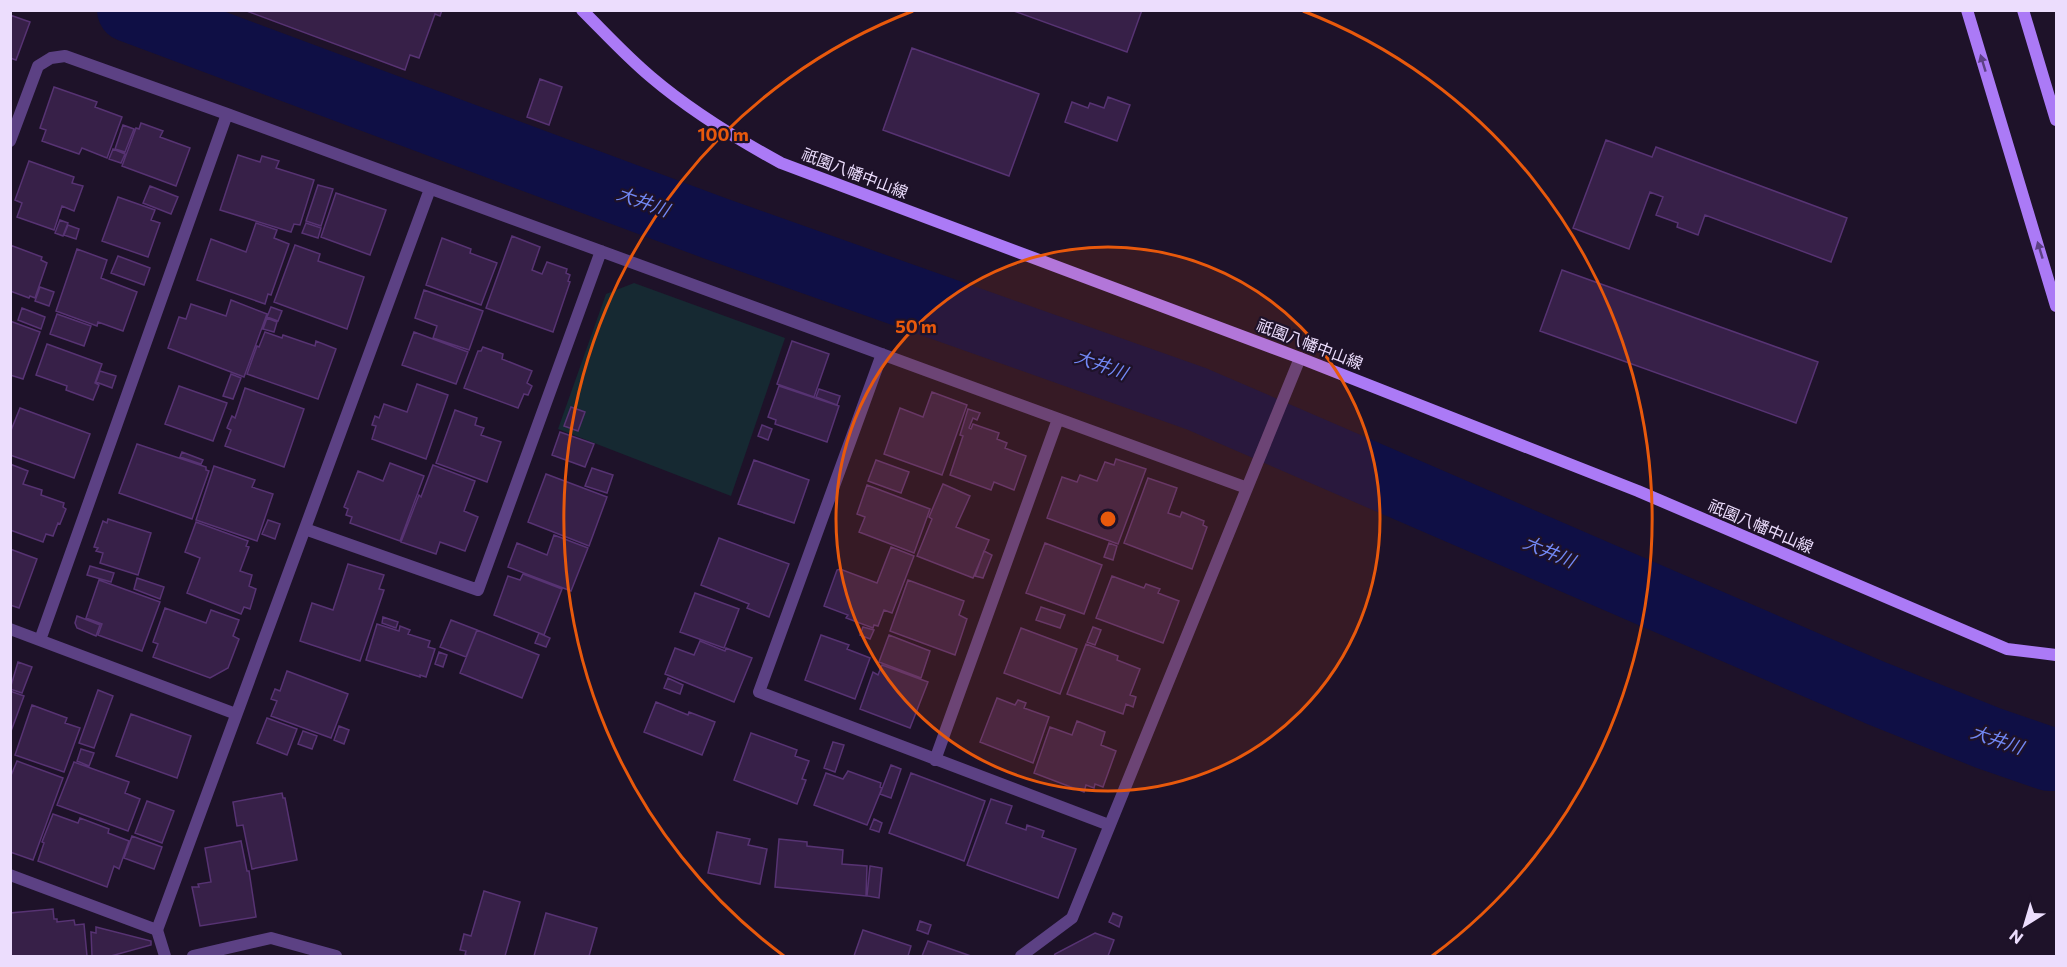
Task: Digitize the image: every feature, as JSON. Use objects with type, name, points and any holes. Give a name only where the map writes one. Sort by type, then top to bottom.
[{"type":"main road","name":"祇園八幡中山線","points":[[582,10],[650,77],[740,141],[781,163],[1300,358],[1638,490],[2007,650],[2056,655]]},
{"type":"main road","points":[[1967,10],[2056,306]]},
{"type":"main road","points":[[2023,10],[2056,120]]},
{"type":"street","points":[[10,141],[38,66],[46,60],[65,56],[1247,488]]},
{"type":"street","points":[[40,640],[227,114]]},
{"type":"street","points":[[165,957],[157,930],[430,189]]},
{"type":"street","points":[[304,529],[478,590],[601,251]]},
{"type":"street","points":[[882,354],[759,692],[1110,825]]},
{"type":"street","points":[[1021,957],[1072,918],[1300,358]]},
{"type":"street","points":[[935,760],[1058,419]]},
{"type":"street","points":[[10,629],[236,714]]},
{"type":"street","points":[[10,875],[157,930]]},
{"type":"street","points":[[193,957],[271,938],[336,957]]},
{"type":"shaded area","points":[[634,283],[785,338],[731,496],[558,429],[606,294]]},
{"type":"building","points":[[244,10],[442,10],[440,16],[435,14],[419,58],[410,55],[405,70]]},
{"type":"building","points":[[1011,10],[1142,10],[1127,52]]},
{"type":"building","points":[[10,15],[30,22],[16,60],[10,58]]},
{"type":"building","points":[[912,48],[1039,94],[1009,176],[883,130]]},
{"type":"building","points":[[540,79],[562,87],[549,125],[527,117]]},
{"type":"building","points":[[54,87],[97,102],[95,107],[122,117],[107,158],[82,148],[79,154],[42,141],[46,130],[40,128]]},
{"type":"building","points":[[1108,97],[1130,105],[1117,141],[1065,122],[1072,102],[1088,108],[1090,103],[1104,108]]},
{"type":"building","points":[[141,123],[163,131],[160,137],[190,148],[176,186],[122,166],[136,128],[139,129]]},
{"type":"building","points":[[123,125],[134,129],[125,152],[115,149]]},
{"type":"building","points":[[1606,140],[1652,157],[1656,147],[1847,218],[1831,262],[1705,215],[1698,235],[1677,227],[1678,223],[1656,215],[1663,197],[1650,192],[1629,249],[1573,228]]},
{"type":"building","points":[[113,149],[125,154],[121,163],[109,159]]},
{"type":"building","points":[[238,155],[260,162],[262,156],[279,161],[276,168],[314,180],[300,225],[294,224],[291,232],[220,210]]},
{"type":"building","points":[[29,161],[74,177],[72,183],[83,186],[74,211],[62,206],[54,230],[17,217],[22,203],[15,200]]},
{"type":"building","points":[[318,185],[333,189],[321,226],[306,221]]},
{"type":"building","points":[[150,186],[178,197],[171,214],[143,203]]},
{"type":"building","points":[[336,193],[386,210],[370,255],[321,237]]},
{"type":"building","points":[[118,197],[155,210],[151,220],[160,223],[148,257],[102,241]]},
{"type":"building","points":[[60,220],[68,223],[63,236],[55,233]]},
{"type":"building","points":[[256,223],[277,230],[274,238],[289,244],[271,295],[268,294],[265,304],[197,280],[211,239],[246,252]]},
{"type":"building","points":[[306,223],[321,228],[318,238],[302,233]]},
{"type":"building","points":[[68,225],[79,229],[76,239],[64,235]]},
{"type":"building","points":[[512,236],[540,247],[532,270],[542,274],[547,262],[567,269],[566,273],[570,275],[568,281],[570,282],[553,332],[486,308]]},
{"type":"building","points":[[442,238],[471,249],[470,253],[497,263],[481,305],[426,285]]},
{"type":"building","points":[[10,245],[42,257],[41,260],[47,263],[35,298],[10,291]]},
{"type":"building","points":[[295,245],[320,254],[318,261],[364,277],[347,329],[274,302]]},
{"type":"building","points":[[77,249],[107,260],[101,278],[137,292],[123,331],[98,322],[97,326],[56,311]]},
{"type":"building","points":[[118,256],[150,268],[144,285],[111,273]]},
{"type":"building","points":[[1562,270],[1818,362],[1796,423],[1540,331]]},
{"type":"building","points":[[40,287],[54,292],[49,306],[35,301]]},
{"type":"building","points":[[424,290],[483,311],[469,350],[433,338],[437,326],[415,318]]},
{"type":"building","points":[[231,300],[267,314],[244,377],[168,348],[179,317],[186,319],[191,304],[226,316]]},
{"type":"building","points":[[271,307],[282,311],[278,321],[267,317]]},
{"type":"building","points":[[22,308],[45,317],[41,329],[18,320]]},
{"type":"building","points":[[57,314],[91,326],[84,346],[50,334]]},
{"type":"building","points":[[267,318],[277,322],[274,332],[263,329]]},
{"type":"building","points":[[10,321],[40,332],[23,379],[10,375]]},
{"type":"building","points":[[265,332],[282,338],[283,335],[315,346],[316,341],[336,349],[318,399],[247,374],[257,346],[259,347]]},
{"type":"building","points":[[414,332],[468,352],[456,384],[402,365]]},
{"type":"building","points":[[792,341],[829,354],[814,397],[777,384]]},
{"type":"building","points":[[47,344],[102,364],[95,383],[99,385],[93,400],[66,390],[67,386],[36,375]]},
{"type":"building","points":[[483,347],[503,354],[502,359],[532,371],[527,383],[532,386],[528,395],[524,394],[518,408],[464,388],[478,351],[481,351]]},
{"type":"building","points":[[100,371],[116,376],[112,388],[96,382]]},
{"type":"building","points":[[231,374],[241,378],[233,399],[223,396]]},
{"type":"building","points":[[417,384],[448,395],[426,459],[372,439],[376,426],[372,425],[375,416],[379,418],[384,404],[407,412]]},
{"type":"building","points":[[179,386],[227,403],[213,441],[165,424]]},
{"type":"building","points":[[779,386],[839,406],[827,442],[775,424],[776,420],[768,417]]},
{"type":"building","points":[[245,388],[304,409],[284,467],[225,446],[231,430],[227,428],[232,416],[235,418]]},
{"type":"building","points":[[819,389],[840,396],[837,405],[816,397]]},
{"type":"building","points":[[932,392],[967,405],[942,475],[884,454],[900,408],[923,417]]},
{"type":"building","points":[[571,407],[585,412],[578,431],[564,426]]},
{"type":"building","points":[[20,408],[90,434],[74,478],[10,455],[10,433]]},
{"type":"building","points":[[968,409],[980,413],[977,420],[973,418],[969,428],[971,429],[973,424],[999,433],[997,439],[1007,443],[1005,448],[1026,456],[1014,490],[994,482],[991,490],[950,475],[963,436],[960,435]]},
{"type":"building","points":[[455,410],[477,418],[475,425],[484,428],[481,435],[501,442],[487,482],[436,463]]},
{"type":"building","points":[[762,425],[772,429],[768,440],[758,436]]},
{"type":"building","points":[[560,432],[594,444],[585,467],[552,455]]},
{"type":"building","points":[[137,444],[206,467],[209,471],[192,519],[119,493]]},
{"type":"building","points":[[182,452],[203,460],[201,464],[180,457]]},
{"type":"building","points":[[1116,459],[1146,469],[1118,544],[1047,518],[1062,477],[1077,482],[1080,475],[1097,481],[1105,462],[1114,465]]},
{"type":"building","points":[[754,460],[809,480],[794,523],[738,504]]},
{"type":"building","points":[[876,460],[909,472],[901,493],[868,481]]},
{"type":"building","points":[[390,463],[424,476],[400,541],[350,523],[352,517],[346,515],[348,509],[344,507],[358,471],[383,481]]},
{"type":"building","points":[[10,464],[28,471],[23,484],[42,490],[41,495],[64,503],[63,507],[66,509],[60,524],[58,523],[53,536],[46,534],[43,542],[10,530]]},
{"type":"building","points":[[433,465],[475,481],[464,511],[478,517],[465,551],[440,542],[436,554],[401,542]]},
{"type":"building","points":[[214,466],[255,480],[252,487],[273,494],[257,541],[196,520]]},
{"type":"building","points":[[592,468],[613,475],[607,493],[585,486]]},
{"type":"building","points":[[546,474],[607,497],[589,546],[528,522]]},
{"type":"building","points":[[1148,478],[1177,488],[1168,513],[1180,517],[1182,512],[1204,521],[1203,525],[1207,527],[1192,569],[1124,543]]},
{"type":"building","points":[[943,484],[970,496],[956,527],[989,540],[973,578],[917,556],[932,519],[929,517]]},
{"type":"building","points":[[867,485],[930,509],[914,553],[859,532],[865,517],[857,514]]},
{"type":"building","points":[[108,519],[151,533],[138,575],[100,563],[103,553],[96,551],[98,548],[94,547],[103,521],[107,523]]},
{"type":"building","points":[[268,520],[280,524],[275,539],[262,534]]},
{"type":"building","points":[[196,522],[248,541],[246,546],[249,547],[240,571],[252,575],[249,586],[256,589],[250,609],[244,607],[241,614],[187,593],[200,558],[185,552]]},
{"type":"building","points":[[554,535],[588,548],[571,591],[508,567],[517,543],[547,555]]},
{"type":"building","points":[[719,538],[789,564],[769,617],[747,608],[749,604],[701,585]]},
{"type":"building","points":[[1045,543],[1102,565],[1084,614],[1026,593]]},
{"type":"building","points":[[1109,543],[1117,546],[1113,560],[1104,557]]},
{"type":"building","points":[[891,547],[914,556],[892,613],[884,610],[878,626],[874,625],[873,628],[846,618],[848,615],[824,606],[837,570],[840,569],[877,583]]},
{"type":"building","points":[[10,549],[37,559],[19,608],[10,605]]},
{"type":"building","points":[[984,551],[992,555],[983,578],[975,576]]},
{"type":"building","points":[[348,564],[384,575],[379,589],[384,590],[360,661],[300,641],[312,603],[333,610]]},
{"type":"building","points":[[90,566],[114,573],[111,582],[87,575]]},
{"type":"building","points":[[523,574],[562,589],[544,635],[494,615],[508,576],[520,580]]},
{"type":"building","points":[[1112,576],[1144,588],[1146,584],[1160,589],[1158,593],[1179,601],[1163,643],[1096,618]]},
{"type":"building","points":[[137,578],[164,587],[160,599],[134,589]]},
{"type":"building","points":[[99,580],[160,602],[142,651],[98,635],[102,624],[86,618]]},
{"type":"building","points":[[908,580],[964,601],[959,615],[967,619],[955,655],[890,631]]},
{"type":"building","points":[[695,593],[739,609],[724,648],[680,632]]},
{"type":"building","points":[[1041,607],[1065,615],[1060,628],[1036,620]]},
{"type":"building","points":[[165,608],[206,623],[211,610],[239,620],[233,636],[239,639],[228,668],[210,678],[153,657],[158,644],[153,642]]},
{"type":"building","points":[[77,616],[100,625],[96,636],[77,628],[75,623]]},
{"type":"building","points":[[383,617],[398,622],[396,628],[382,623]]},
{"type":"building","points":[[451,620],[477,630],[466,657],[440,647]]},
{"type":"building","points":[[377,624],[399,631],[400,626],[410,630],[408,634],[430,641],[428,647],[435,649],[426,677],[366,660]]},
{"type":"building","points":[[863,627],[874,630],[870,639],[860,635]]},
{"type":"building","points":[[1093,627],[1101,630],[1095,645],[1087,642]]},
{"type":"building","points":[[1021,628],[1077,649],[1060,694],[1004,673]]},
{"type":"building","points":[[477,630],[539,655],[522,698],[460,673]]},
{"type":"building","points":[[539,633],[550,638],[546,647],[535,643]]},
{"type":"building","points":[[821,635],[849,645],[847,649],[870,658],[855,699],[805,680]]},
{"type":"building","points":[[889,635],[930,651],[921,678],[879,662]]},
{"type":"building","points":[[700,641],[752,658],[734,702],[665,674],[675,648],[694,655]]},
{"type":"building","points":[[1086,644],[1118,656],[1117,660],[1140,669],[1130,695],[1136,697],[1133,707],[1126,704],[1123,714],[1067,694]]},
{"type":"building","points":[[439,652],[447,655],[443,667],[435,664]]},
{"type":"building","points":[[18,662],[32,667],[22,693],[10,689]]},
{"type":"building","points":[[882,665],[928,682],[910,728],[860,709],[873,672],[878,675]]},
{"type":"building","points":[[287,671],[348,694],[331,738],[271,716],[277,701],[271,699],[275,689],[280,691]]},
{"type":"building","points":[[668,678],[683,685],[680,694],[664,688]]},
{"type":"building","points":[[98,690],[113,696],[94,748],[79,743]]},
{"type":"building","points":[[10,691],[24,696],[10,734]]},
{"type":"building","points":[[997,698],[1015,705],[1018,700],[1026,703],[1024,708],[1049,717],[1033,763],[980,742]]},
{"type":"building","points":[[656,702],[688,715],[689,712],[715,722],[702,755],[644,732]]},
{"type":"building","points":[[32,705],[67,718],[65,723],[80,728],[64,772],[15,755]]},
{"type":"building","points":[[131,714],[191,736],[177,778],[116,756]]},
{"type":"building","points":[[267,718],[297,729],[287,755],[257,743]]},
{"type":"building","points":[[1077,721],[1105,732],[1101,745],[1116,751],[1103,787],[1095,784],[1094,788],[1086,785],[1084,792],[1034,773],[1050,727],[1072,735]]},
{"type":"building","points":[[339,726],[349,730],[344,744],[334,740]]},
{"type":"building","points":[[303,731],[317,736],[312,749],[298,744]]},
{"type":"building","points":[[751,733],[797,750],[795,756],[809,761],[802,779],[806,780],[797,804],[734,780]]},
{"type":"building","points":[[833,742],[844,745],[835,772],[824,768]]},
{"type":"building","points":[[81,749],[94,753],[89,766],[77,761]]},
{"type":"building","points":[[17,761],[63,778],[33,860],[10,852],[10,778]]},
{"type":"building","points":[[74,762],[129,782],[125,793],[140,799],[128,831],[57,805]]},
{"type":"building","points":[[891,765],[901,769],[891,798],[880,794]]},
{"type":"building","points":[[848,771],[881,783],[882,788],[867,825],[814,805],[826,773],[843,779]]},
{"type":"building","points":[[911,773],[985,801],[964,861],[889,833]]},
{"type":"building","points":[[282,793],[285,798],[297,860],[252,869],[243,825],[237,826],[233,802]]},
{"type":"building","points":[[991,799],[1012,806],[1006,823],[1026,830],[1027,825],[1044,831],[1042,837],[1076,849],[1058,898],[967,865]]},
{"type":"building","points":[[147,801],[174,811],[162,843],[135,833]]},
{"type":"building","points":[[53,814],[78,823],[80,818],[109,829],[108,833],[129,841],[119,869],[114,866],[107,887],[38,861],[44,843],[42,842]]},
{"type":"building","points":[[874,819],[882,823],[879,832],[870,829]]},
{"type":"building","points":[[717,832],[750,839],[748,845],[767,849],[760,884],[708,873]]},
{"type":"building","points":[[132,836],[162,847],[154,869],[124,858]]},
{"type":"building","points":[[779,839],[807,842],[807,846],[843,850],[842,864],[867,866],[866,896],[775,887]]},
{"type":"building","points":[[241,841],[247,871],[249,871],[256,917],[200,926],[192,887],[211,882],[205,848]]},
{"type":"building","points":[[870,866],[882,868],[879,898],[867,896]]},
{"type":"building","points":[[484,891],[520,902],[505,956],[469,956],[465,955],[466,951],[460,950],[464,934],[471,936]]},
{"type":"building","points":[[53,909],[54,919],[57,919],[57,922],[74,920],[75,925],[84,924],[87,956],[10,956],[10,913]]},
{"type":"building","points":[[546,913],[597,928],[589,956],[534,956]]},
{"type":"building","points":[[1113,913],[1122,917],[1119,927],[1109,922]]},
{"type":"building","points":[[920,921],[931,925],[928,934],[917,930]]},
{"type":"building","points":[[96,927],[151,941],[151,945],[111,956],[92,956],[91,932],[96,933]]},
{"type":"building","points":[[863,930],[911,946],[908,956],[854,956]]},
{"type":"building","points":[[1095,933],[1114,940],[1108,956],[1054,956],[1055,954]]},
{"type":"building","points":[[928,941],[971,956],[922,956]]},
{"type":"waterway","name":"大井川","points":[[129,10],[714,228],[1197,399],[1876,693],[1988,738],[2049,759],[2056,759]]}]
